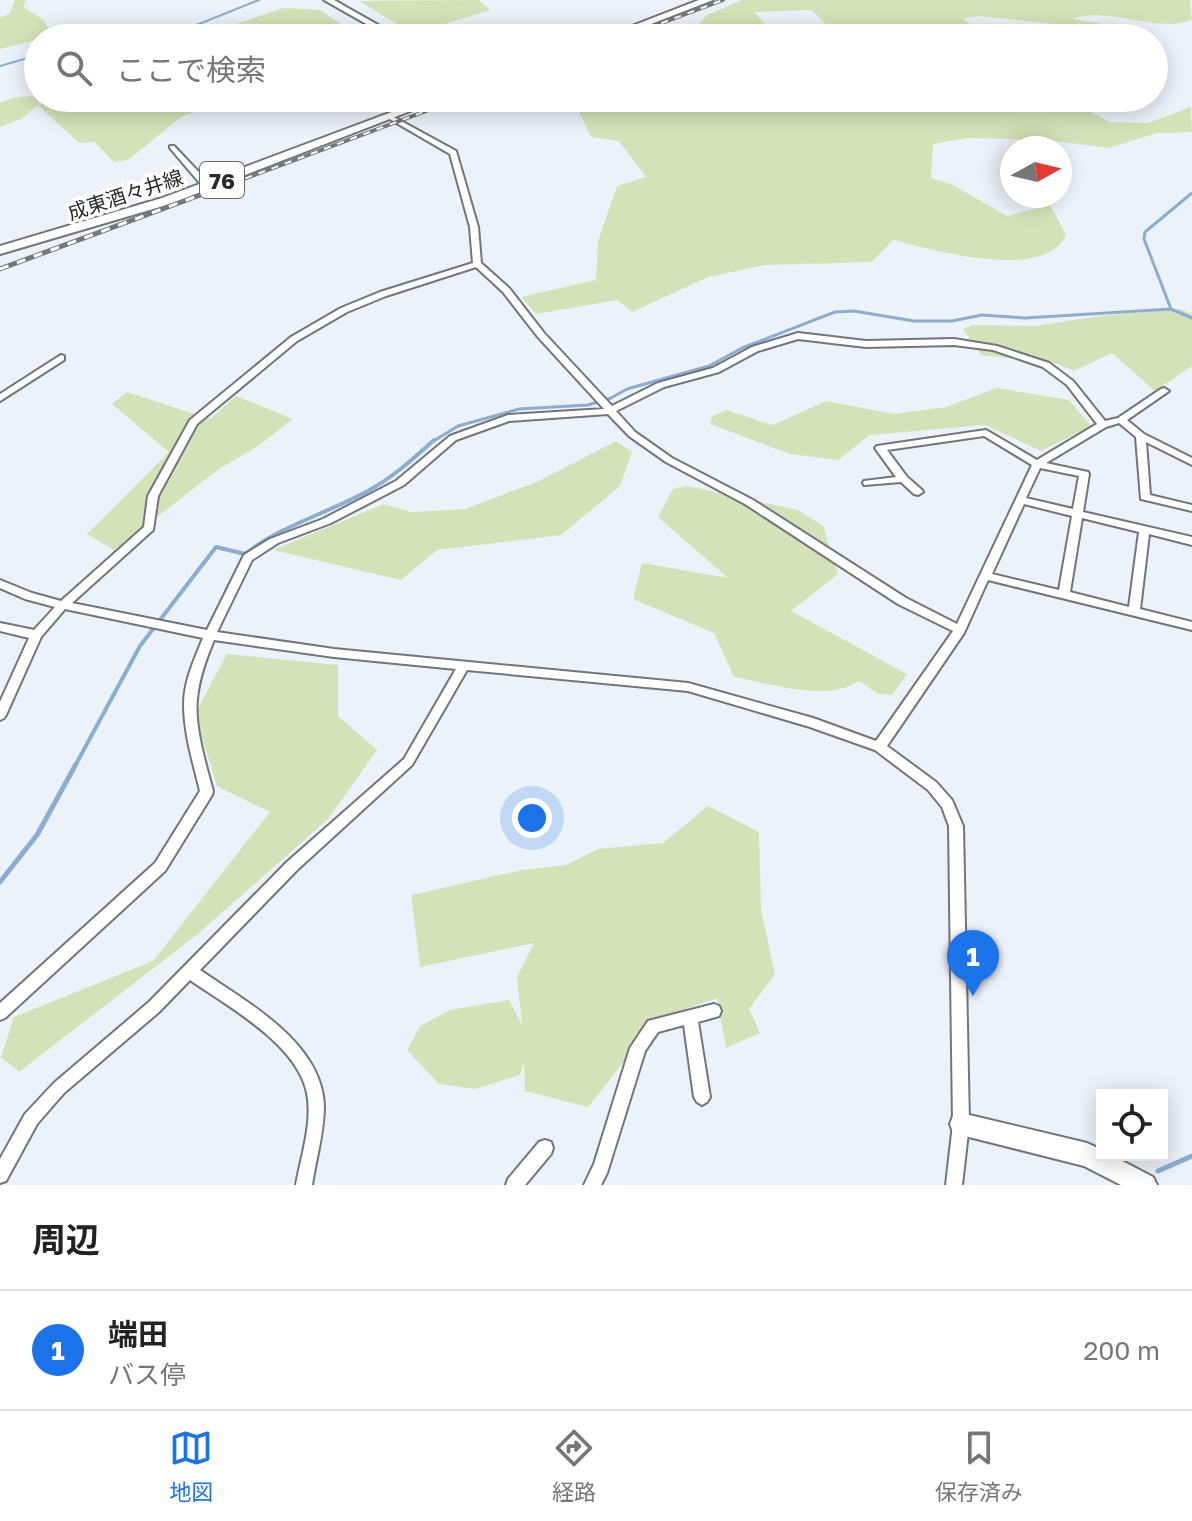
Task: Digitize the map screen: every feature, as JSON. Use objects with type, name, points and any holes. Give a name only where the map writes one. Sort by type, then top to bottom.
[{"type":"main road","points":[[644,24],[708,0]]},
{"type":"main road","name":"成東酒々井線","points":[[0,250],[119,216],[207,186],[403,112]]},
{"type":"street","points":[[328,0],[372,24]]},
{"type":"street","points":[[390,117],[453,153],[474,227],[477,264],[506,290],[541,335],[632,434],[669,460],[749,502],[902,601],[960,630]]},
{"type":"street","points":[[172,147],[207,186]]},
{"type":"street","points":[[0,715],[36,635],[63,605],[149,528],[153,496],[193,422],[294,339],[344,310],[477,264]]},
{"type":"street","points":[[0,1013],[160,867],[207,791],[195,747],[190,702],[197,667],[248,558],[274,541],[327,521],[400,483],[453,438],[508,418],[610,411],[661,385],[716,370],[755,349],[798,336],[866,344],[954,342],[994,348],[1046,365],[1070,383],[1103,425]]},
{"type":"street","points":[[0,398],[61,358]]},
{"type":"street","points":[[879,747],[960,630],[1037,464],[1103,425],[1121,420],[1164,391]]},
{"type":"street","points":[[1121,420],[1141,436],[1191,465]]},
{"type":"street","points":[[918,492],[903,479],[880,448],[986,433],[1037,464],[1084,474],[1064,593]]},
{"type":"street","points":[[1141,436],[1145,497],[1192,508]]},
{"type":"street","points":[[868,483],[903,479]]},
{"type":"street","points":[[1020,500],[1192,541]]},
{"type":"street","points":[[1134,610],[1144,531]]},
{"type":"street","points":[[986,576],[1192,626]]},
{"type":"street","points":[[0,584],[63,605],[210,635],[463,667],[688,687],[813,723],[879,747],[932,786],[947,804],[956,826],[961,1124],[954,1185]]},
{"type":"street","points":[[0,627],[36,635]]},
{"type":"street","points":[[0,1175],[31,1119],[59,1088],[191,972],[292,866],[408,762],[463,667]]},
{"type":"street","points":[[191,972],[280,1037],[305,1063],[315,1094],[304,1185]]},
{"type":"street","points":[[592,1185],[601,1167],[638,1048],[653,1026],[714,1011]]},
{"type":"street","points":[[690,1017],[702,1097]]},
{"type":"street","points":[[961,1124],[1087,1155],[1145,1185]]},
{"type":"street","points":[[514,1185],[545,1148]]},
{"type":"green space","points":[[15,0],[26,0],[23,7],[46,24],[24,24],[24,43],[0,49],[0,18],[10,13]]},
{"type":"green space","points":[[478,0],[490,10],[445,24],[397,24],[359,1]]},
{"type":"green space","points":[[742,0],[1190,0],[1192,20],[1162,24],[1101,15],[1072,19],[1104,24],[1055,24],[980,16],[963,18],[969,24],[826,24],[812,10],[754,12],[765,24],[699,24],[707,15]]},
{"type":"green space","points":[[283,8],[320,10],[340,24],[237,24]]},
{"type":"green space","points":[[24,97],[24,112],[30,112],[0,127],[0,103]]},
{"type":"green space","points":[[1191,107],[1192,132],[1157,133],[1109,148],[1072,143],[1072,136],[1000,136],[1000,139],[967,138],[933,144],[931,178],[953,185],[1007,216],[1052,208],[1066,235],[1054,249],[1035,257],[986,259],[893,240],[872,262],[765,265],[708,277],[632,312],[617,300],[536,314],[521,297],[596,280],[598,241],[617,186],[646,177],[619,141],[591,137],[579,112],[1091,112],[1110,122],[1148,123]]},
{"type":"green space","points":[[46,112],[195,112],[181,117],[128,160],[114,162],[95,142],[79,143]]},
{"type":"green space","points":[[1181,309],[1192,314],[1192,366],[1155,391],[1112,353],[1074,371],[1058,364],[981,355],[963,329],[973,325],[1036,326],[1099,316]]},
{"type":"green space","points":[[997,388],[1069,400],[1091,426],[1041,451],[985,425],[870,435],[838,460],[790,454],[710,424],[713,416],[726,410],[773,425],[826,401],[894,414],[946,407]]},
{"type":"green space","points":[[127,392],[210,419],[236,396],[293,419],[258,446],[219,469],[114,550],[87,534],[169,452],[112,404]]},
{"type":"green space","points":[[616,441],[632,452],[620,486],[561,535],[437,550],[401,580],[273,550],[384,504],[411,512],[465,509],[539,481]]},
{"type":"green space","points":[[687,486],[798,510],[823,526],[838,574],[791,611],[907,674],[892,695],[878,694],[859,681],[845,687],[814,691],[734,677],[714,633],[633,599],[642,563],[728,578],[658,517],[673,489]]},
{"type":"green space","points":[[227,654],[338,665],[338,716],[377,750],[328,819],[199,933],[19,1072],[1,1057],[14,1017],[153,961],[270,812],[217,786],[195,714]]},
{"type":"green space","points":[[708,806],[759,832],[761,910],[775,974],[749,1009],[760,1033],[726,1048],[717,998],[659,1018],[588,1107],[525,1091],[524,1063],[520,1075],[475,1089],[439,1084],[407,1050],[420,1026],[450,1010],[509,1000],[522,1025],[517,977],[534,943],[420,967],[411,895],[522,870],[566,865],[598,849],[663,843]]},
{"type":"waterway","points":[[199,24],[259,0]]},
{"type":"waterway","points":[[0,66],[24,59]]},
{"type":"waterway","points":[[1171,309],[1144,239],[1145,232],[1192,193]]},
{"type":"waterway","points":[[432,442],[458,426],[519,409],[588,405],[611,398],[627,389],[709,366],[742,348],[835,312],[854,311],[914,321],[952,321],[982,315],[1025,318],[1171,309]]},
{"type":"waterway","points":[[1171,309],[1192,318]]},
{"type":"waterway","points":[[75,766],[140,646],[216,547],[245,554],[273,536],[375,487],[434,440]]},
{"type":"waterway","points":[[0,882],[37,835],[76,764]]},
{"type":"waterway","points":[[1158,1171],[1192,1156]]},
{"type":"railway","points":[[659,24],[723,0]]},
{"type":"railway","points":[[206,193],[423,112]]},
{"type":"railway","points":[[0,269],[211,191]]},
{"type":"place","name":"端田","points":[[973,996]]}]
